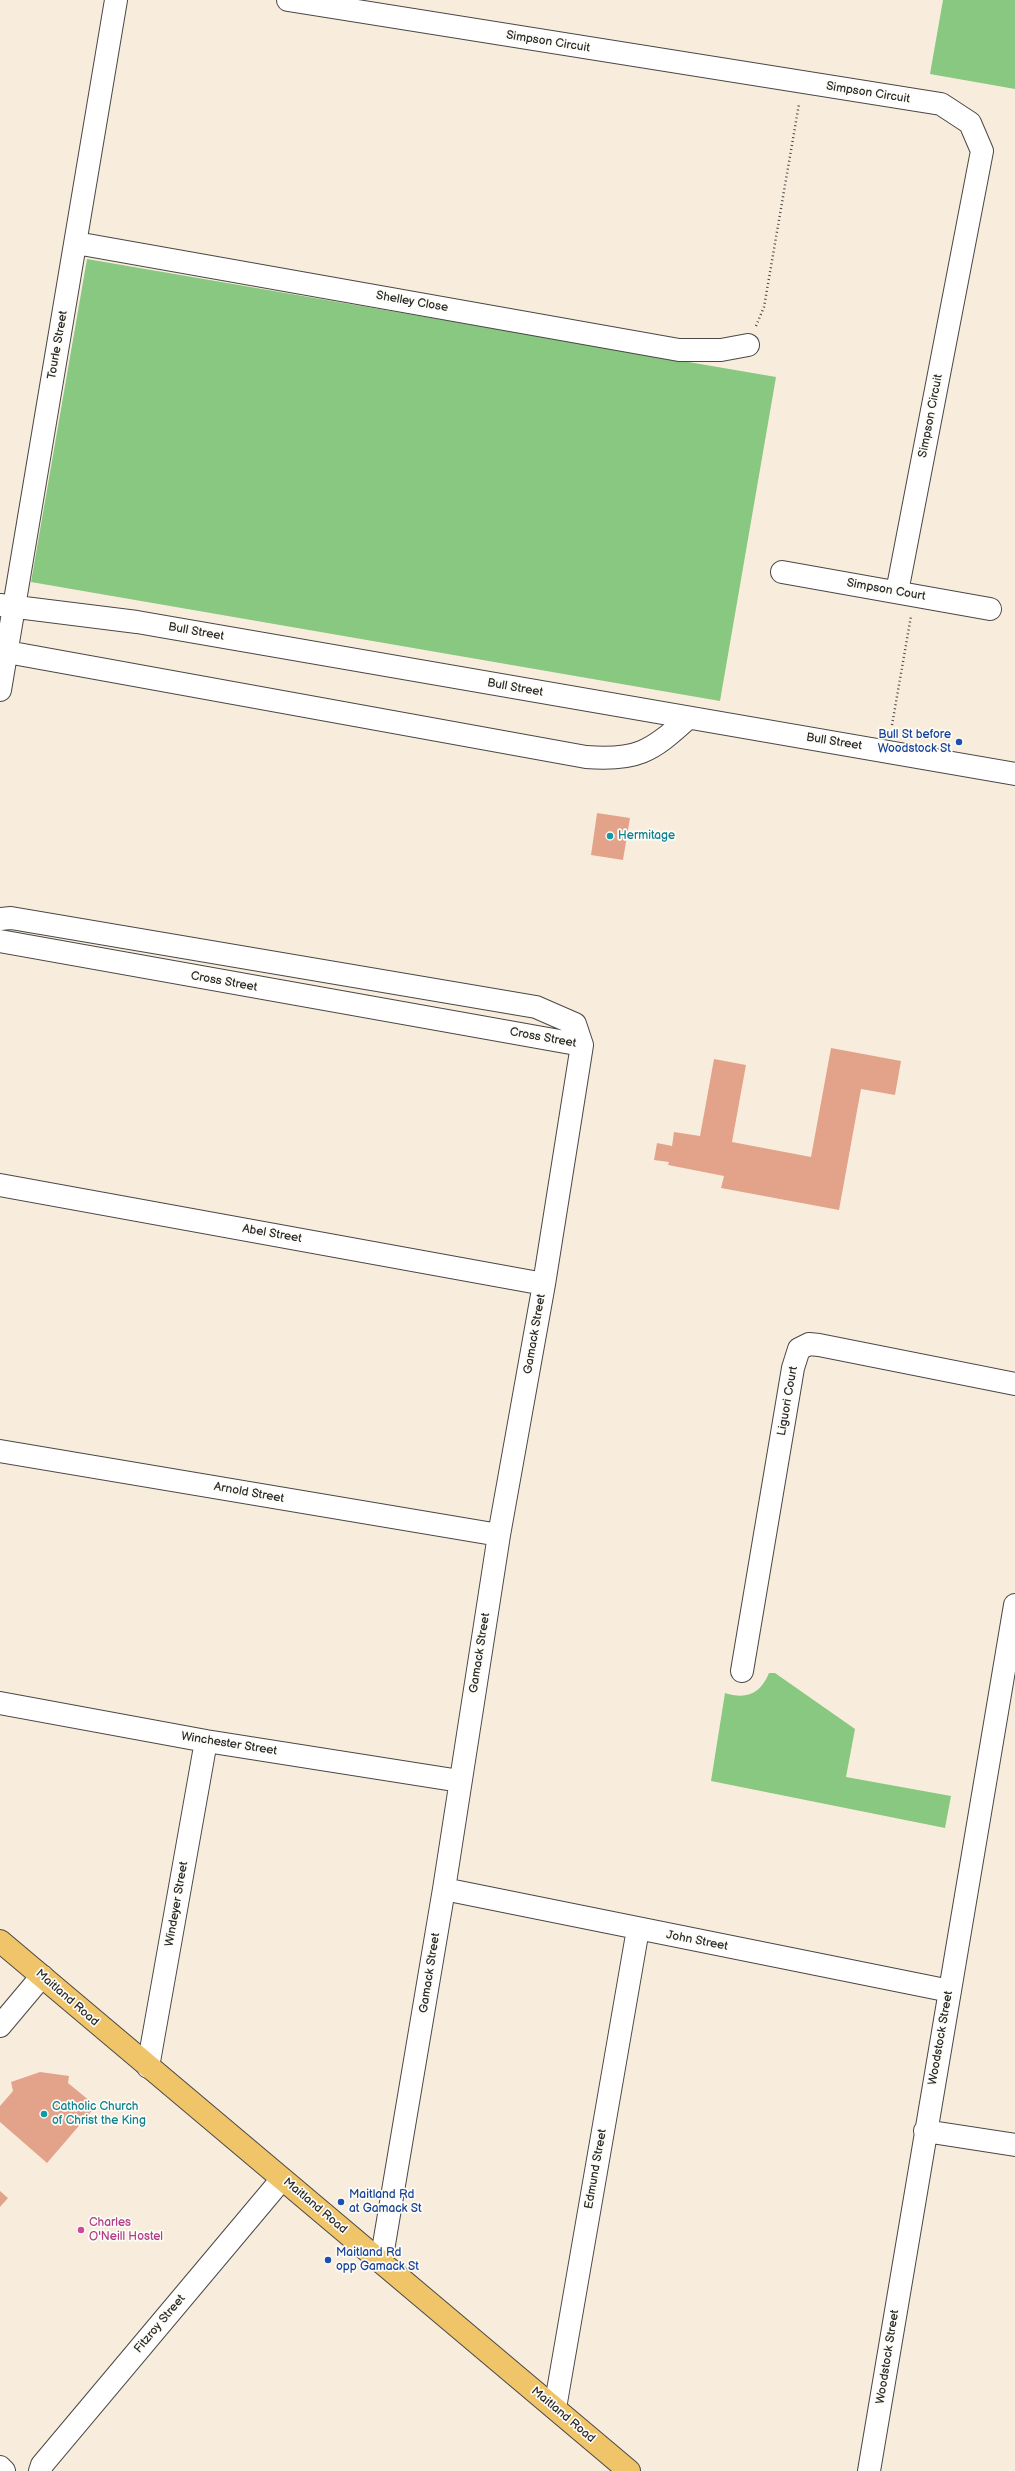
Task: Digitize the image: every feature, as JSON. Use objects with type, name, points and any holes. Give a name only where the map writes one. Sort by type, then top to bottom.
[{"type":"main road","name":"Maitland Road","points":[[0,1941],[629,2471]]},
{"type":"street","name":"Tourle Street","points":[[0,690],[7,652],[7,606],[76,243],[116,0]]},
{"type":"street","name":"Simpson Circuit","points":[[288,0],[941,104],[970,123],[982,150],[897,592]]},
{"type":"street","name":"Shelley Close","points":[[76,243],[679,350],[721,350],[748,346]]},
{"type":"street","name":"Simpson Court","points":[[782,572],[990,609]]},
{"type":"street","name":"Bull Street","points":[[7,606],[137,622],[687,719],[890,751],[1015,774]]},
{"type":"street","points":[[7,652],[586,757],[615,759],[641,754],[662,741],[687,719]]},
{"type":"street","name":"Cross Street","points":[[0,919],[11,918],[536,1007],[575,1024],[582,1045],[0,941]]},
{"type":"street","name":"Gamack Street","points":[[381,2262],[444,1890],[499,1536],[544,1284],[582,1045]]},
{"type":"street","name":"Abel Street","points":[[0,1185],[544,1284]]},
{"type":"street","name":"Liguori Court","points":[[742,1671],[793,1368],[799,1349],[809,1344],[819,1345],[1015,1384]]},
{"type":"street","name":"Arnold Street","points":[[0,1451],[499,1536]]},
{"type":"street","name":"Woodstock Street","points":[[869,2471],[925,2131],[1015,1605]]},
{"type":"street","name":"Winchester Street","points":[[0,1703],[206,1741],[460,1781]]},
{"type":"street","name":"Windeyer Street","points":[[148,2067],[206,1741]]},
{"type":"street","name":"John Street","points":[[444,1890],[950,1991]]},
{"type":"street","name":"Edmund Street","points":[[555,2408],[638,1929]]},
{"type":"street","points":[[0,2026],[42,1976]]},
{"type":"street","points":[[925,2131],[1015,2145]]},
{"type":"street","name":"Fitzroy Street","points":[[40,2471],[42,2466],[282,2179]]},
{"type":"street","points":[[0,2467],[4,2471]]},
{"type":"path","points":[[748,346],[764,307],[802,83]]},
{"type":"path","points":[[892,726],[911,618]]},
{"type":"green space","points":[[943,0],[1015,0],[1015,89],[930,74]]},
{"type":"green space","points":[[87,259],[776,377],[720,701],[31,582]]},
{"type":"green space","points":[[769,1673],[775,1673],[855,1729],[846,1777],[951,1796],[945,1828],[711,1781],[725,1693],[740,1696],[752,1693],[762,1686]]},
{"type":"building","name":"Hermitage","points":[[597,813],[630,818],[623,860],[591,855]]},
{"type":"building","points":[[831,1048],[901,1061],[895,1095],[861,1089],[839,1210],[721,1188],[724,1176],[668,1165],[669,1162],[654,1160],[657,1143],[672,1146],[674,1132],[700,1136],[714,1059],[746,1065],[732,1142],[811,1157]]},
{"type":"building","name":"Catholic Church of Christ the King","points":[[40,2072],[69,2076],[68,2083],[96,2106],[47,2163],[0,2122],[0,2106],[13,2091],[11,2082]]},
{"type":"building","points":[[0,2191],[8,2198],[0,2207]]},
{"type":"place","name":"Bull St before Woodstock St","points":[[959,742]]},
{"type":"place","name":"Hermitage","points":[[610,836]]},
{"type":"place","name":"Catholic Church of Christ the King","points":[[44,2114]]},
{"type":"place","name":"Maitland Rd at Gamack St","points":[[341,2202]]},
{"type":"place","name":"Charles O'Neill Hostel","points":[[81,2230]]},
{"type":"place","name":"Maitland Rd opp Gamack St","points":[[328,2260]]}]
